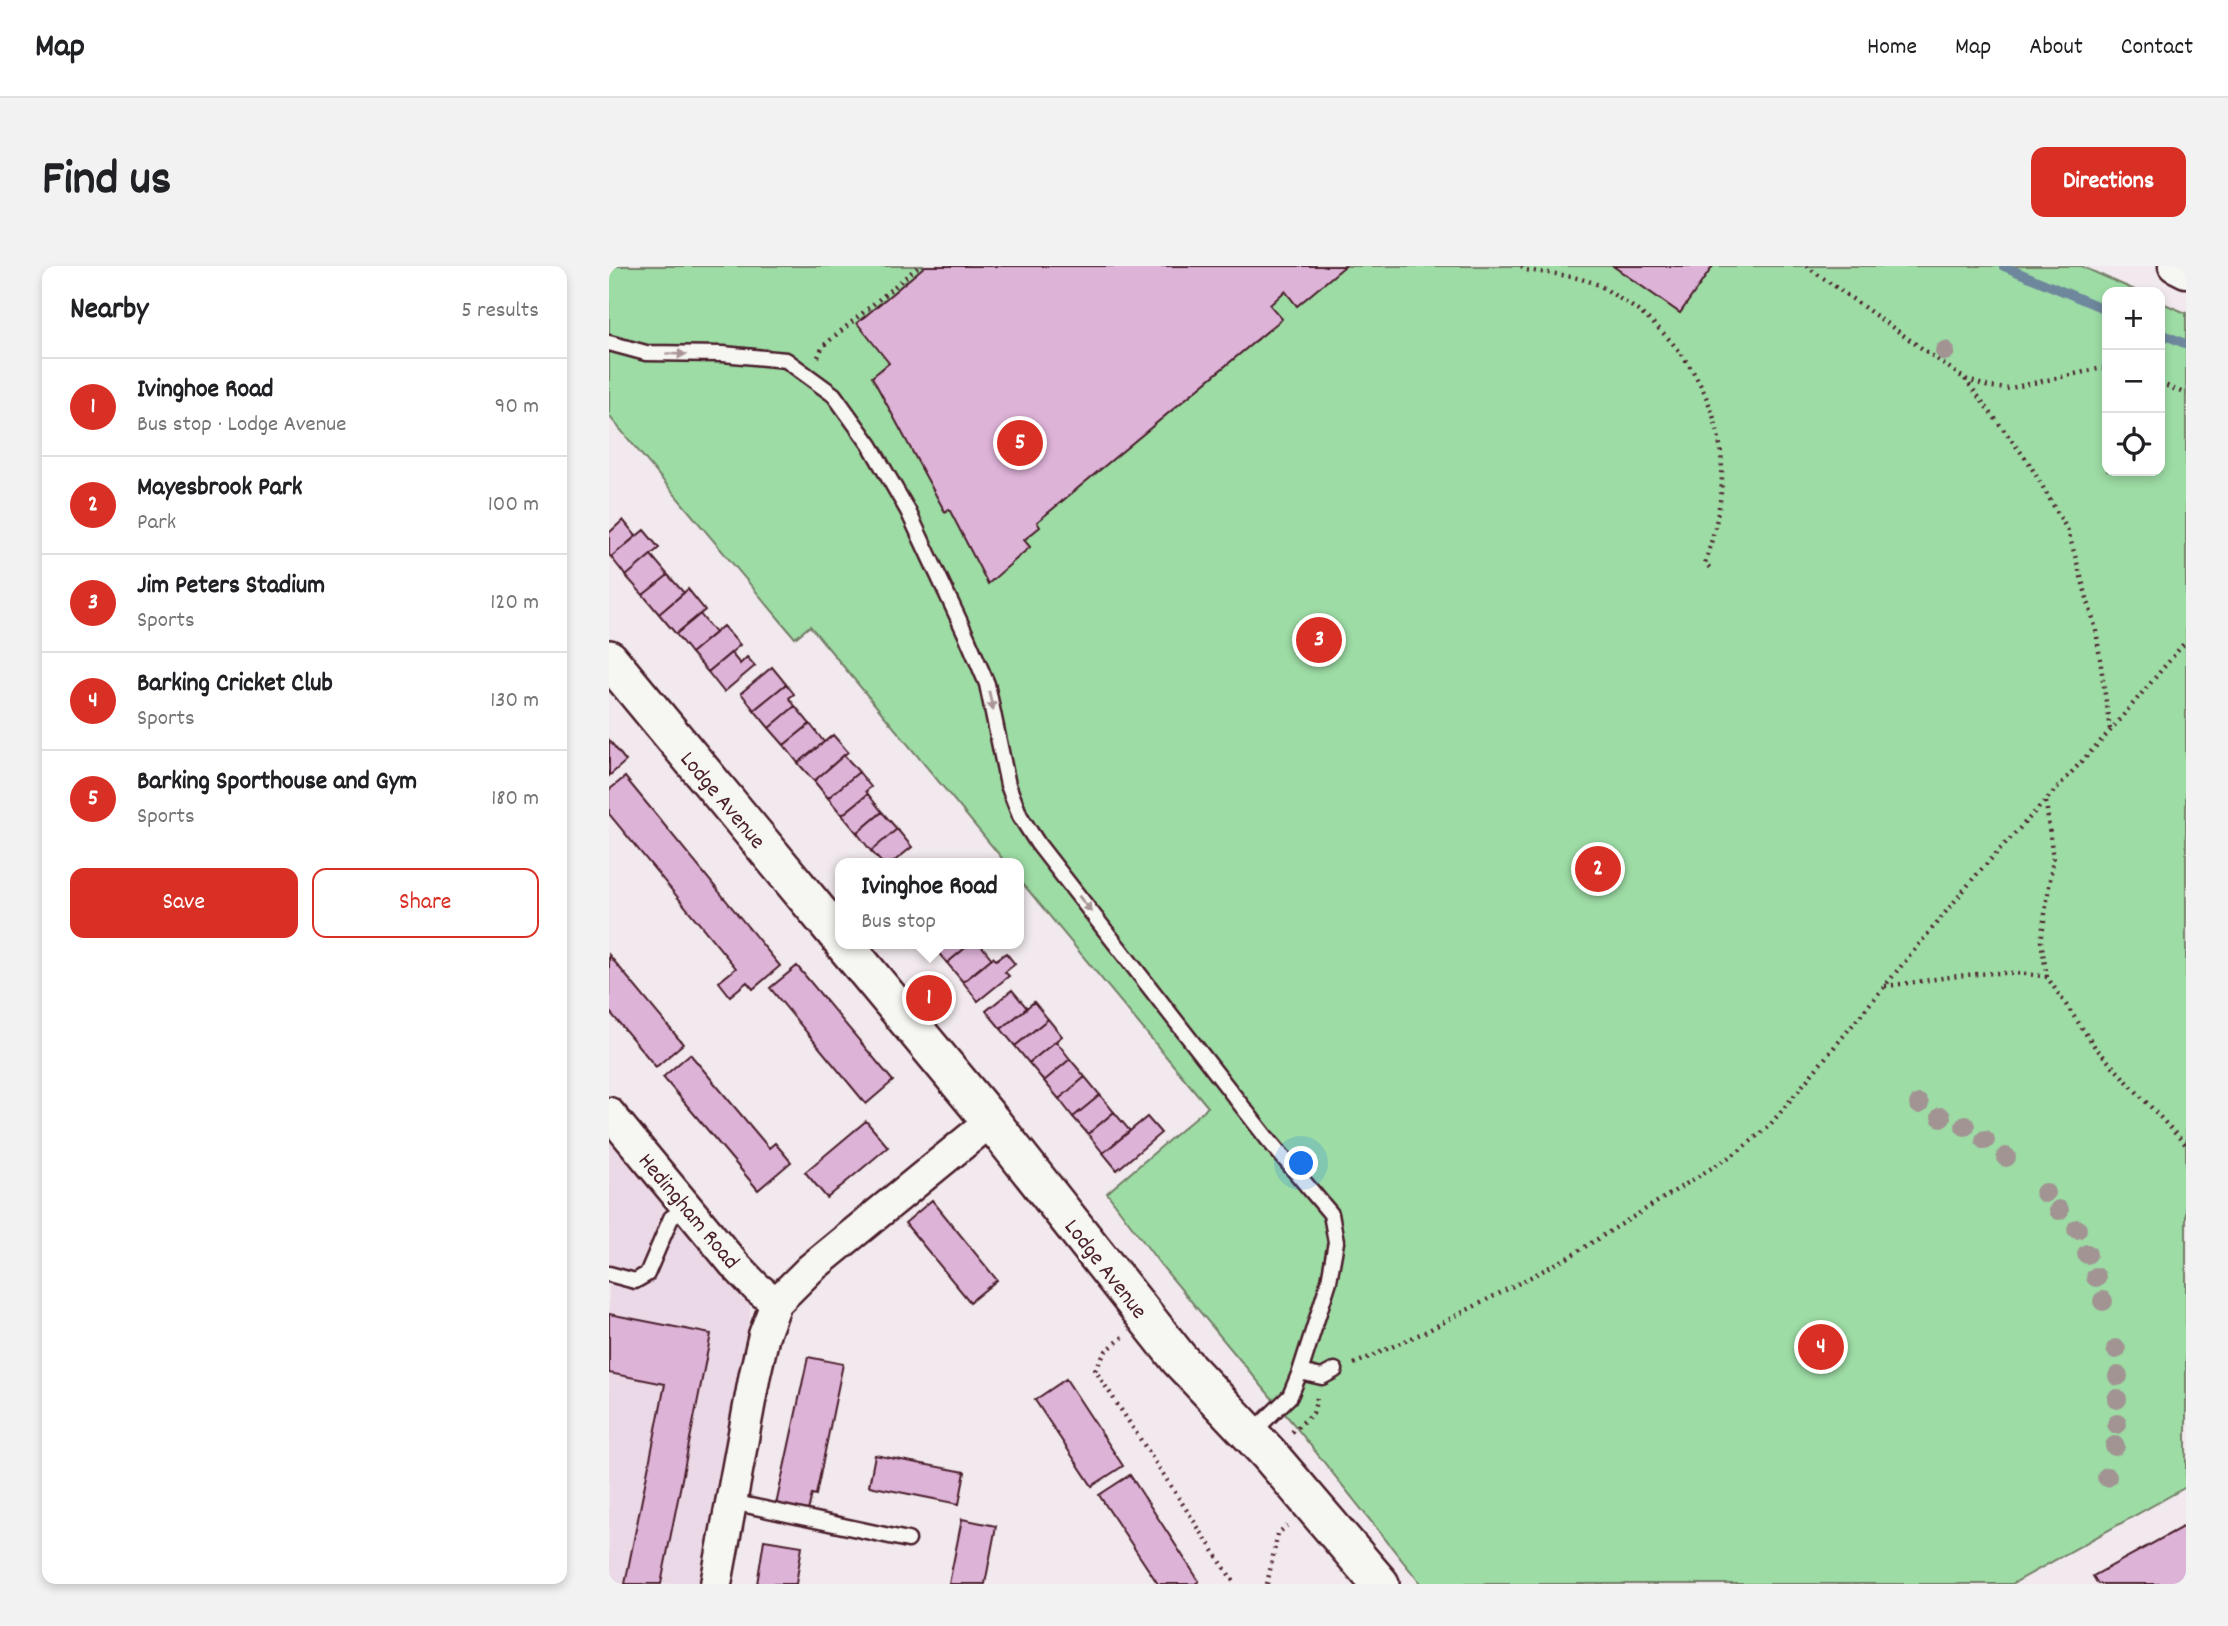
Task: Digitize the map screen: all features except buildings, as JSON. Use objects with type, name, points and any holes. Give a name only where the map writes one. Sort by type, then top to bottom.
[{"type":"street","points":[[2174,266],[2186,272]]},
{"type":"street","name":"Lodge Avenue","points":[[609,659],[835,932]]},
{"type":"street","name":"Lodge Avenue","points":[[848,949],[991,1121],[1179,1359],[1251,1434],[1380,1584]]},
{"type":"street","name":"Hedingham Road","points":[[609,1113],[734,1265],[776,1303]]},
{"type":"street","points":[[716,1584],[761,1348],[776,1303],[810,1269],[991,1121]]},
{"type":"lane","points":[[609,343],[646,353],[723,354],[786,360],[834,395],[870,445],[908,511],[967,637],[987,684],[1009,785],[1020,816],[1047,855],[1266,1137],[1331,1214],[1336,1242],[1329,1281],[1300,1372],[1290,1396],[1251,1434]]},
{"type":"lane","points":[[609,1274],[635,1281],[647,1274],[671,1218],[688,1207]]},
{"type":"lane","points":[[1300,1372],[1322,1377],[1335,1370]]},
{"type":"lane","points":[[732,1502],[908,1540]]},
{"type":"path","points":[[810,377],[823,345],[919,266]]},
{"type":"path","points":[[1522,266],[1525,270],[1560,274],[1595,284],[1634,307],[1661,330],[1692,370],[1705,393],[1718,437],[1722,472],[1714,534],[1705,563],[1713,571]]},
{"type":"path","points":[[1806,266],[1965,379],[2007,389],[2102,368]]},
{"type":"path","points":[[1965,379],[2029,463],[2068,531],[2095,630],[2110,731]]},
{"type":"path","points":[[2165,385],[2186,394]]},
{"type":"path","points":[[1335,1370],[1427,1331],[1567,1258],[1739,1151],[1769,1126],[1978,873],[2110,731],[2186,641]]},
{"type":"path","points":[[2046,801],[2053,859],[2041,941],[2047,977],[2095,1047],[2186,1145]]},
{"type":"path","points":[[1884,986],[1994,971],[2047,977]]},
{"type":"path","points":[[1146,1318],[1106,1351],[1095,1370],[1235,1584]]},
{"type":"path","points":[[1267,1584],[1278,1532],[1313,1506]]},
{"type":"shaded area","points":[[609,1136],[750,1304],[699,1584],[609,1584]]},
{"type":"green space","points":[[609,266],[2081,266],[2128,287],[2102,287],[2102,476],[2165,476],[2165,304],[2186,313],[2186,1487],[2012,1584],[1421,1584],[1291,1421],[1160,1264],[1107,1193],[1208,1107],[1024,885],[1024,858],[1002,858],[810,626],[795,638],[609,416]]},
{"type":"waterway","points":[[2003,266],[2102,308]]},
{"type":"waterway","points":[[2165,335],[2186,344]]},
{"type":"place","name":"Barking Sporthouse and Gym","points":[[1020,443]]},
{"type":"place","name":"Jim Peters Stadium","points":[[1319,640]]},
{"type":"place","name":"Mayesbrook Park","points":[[1598,869]]},
{"type":"place","name":"Ivinghoe Road","points":[[929,998]]},
{"type":"place","name":"Barking Cricket Club","points":[[1821,1347]]}]
